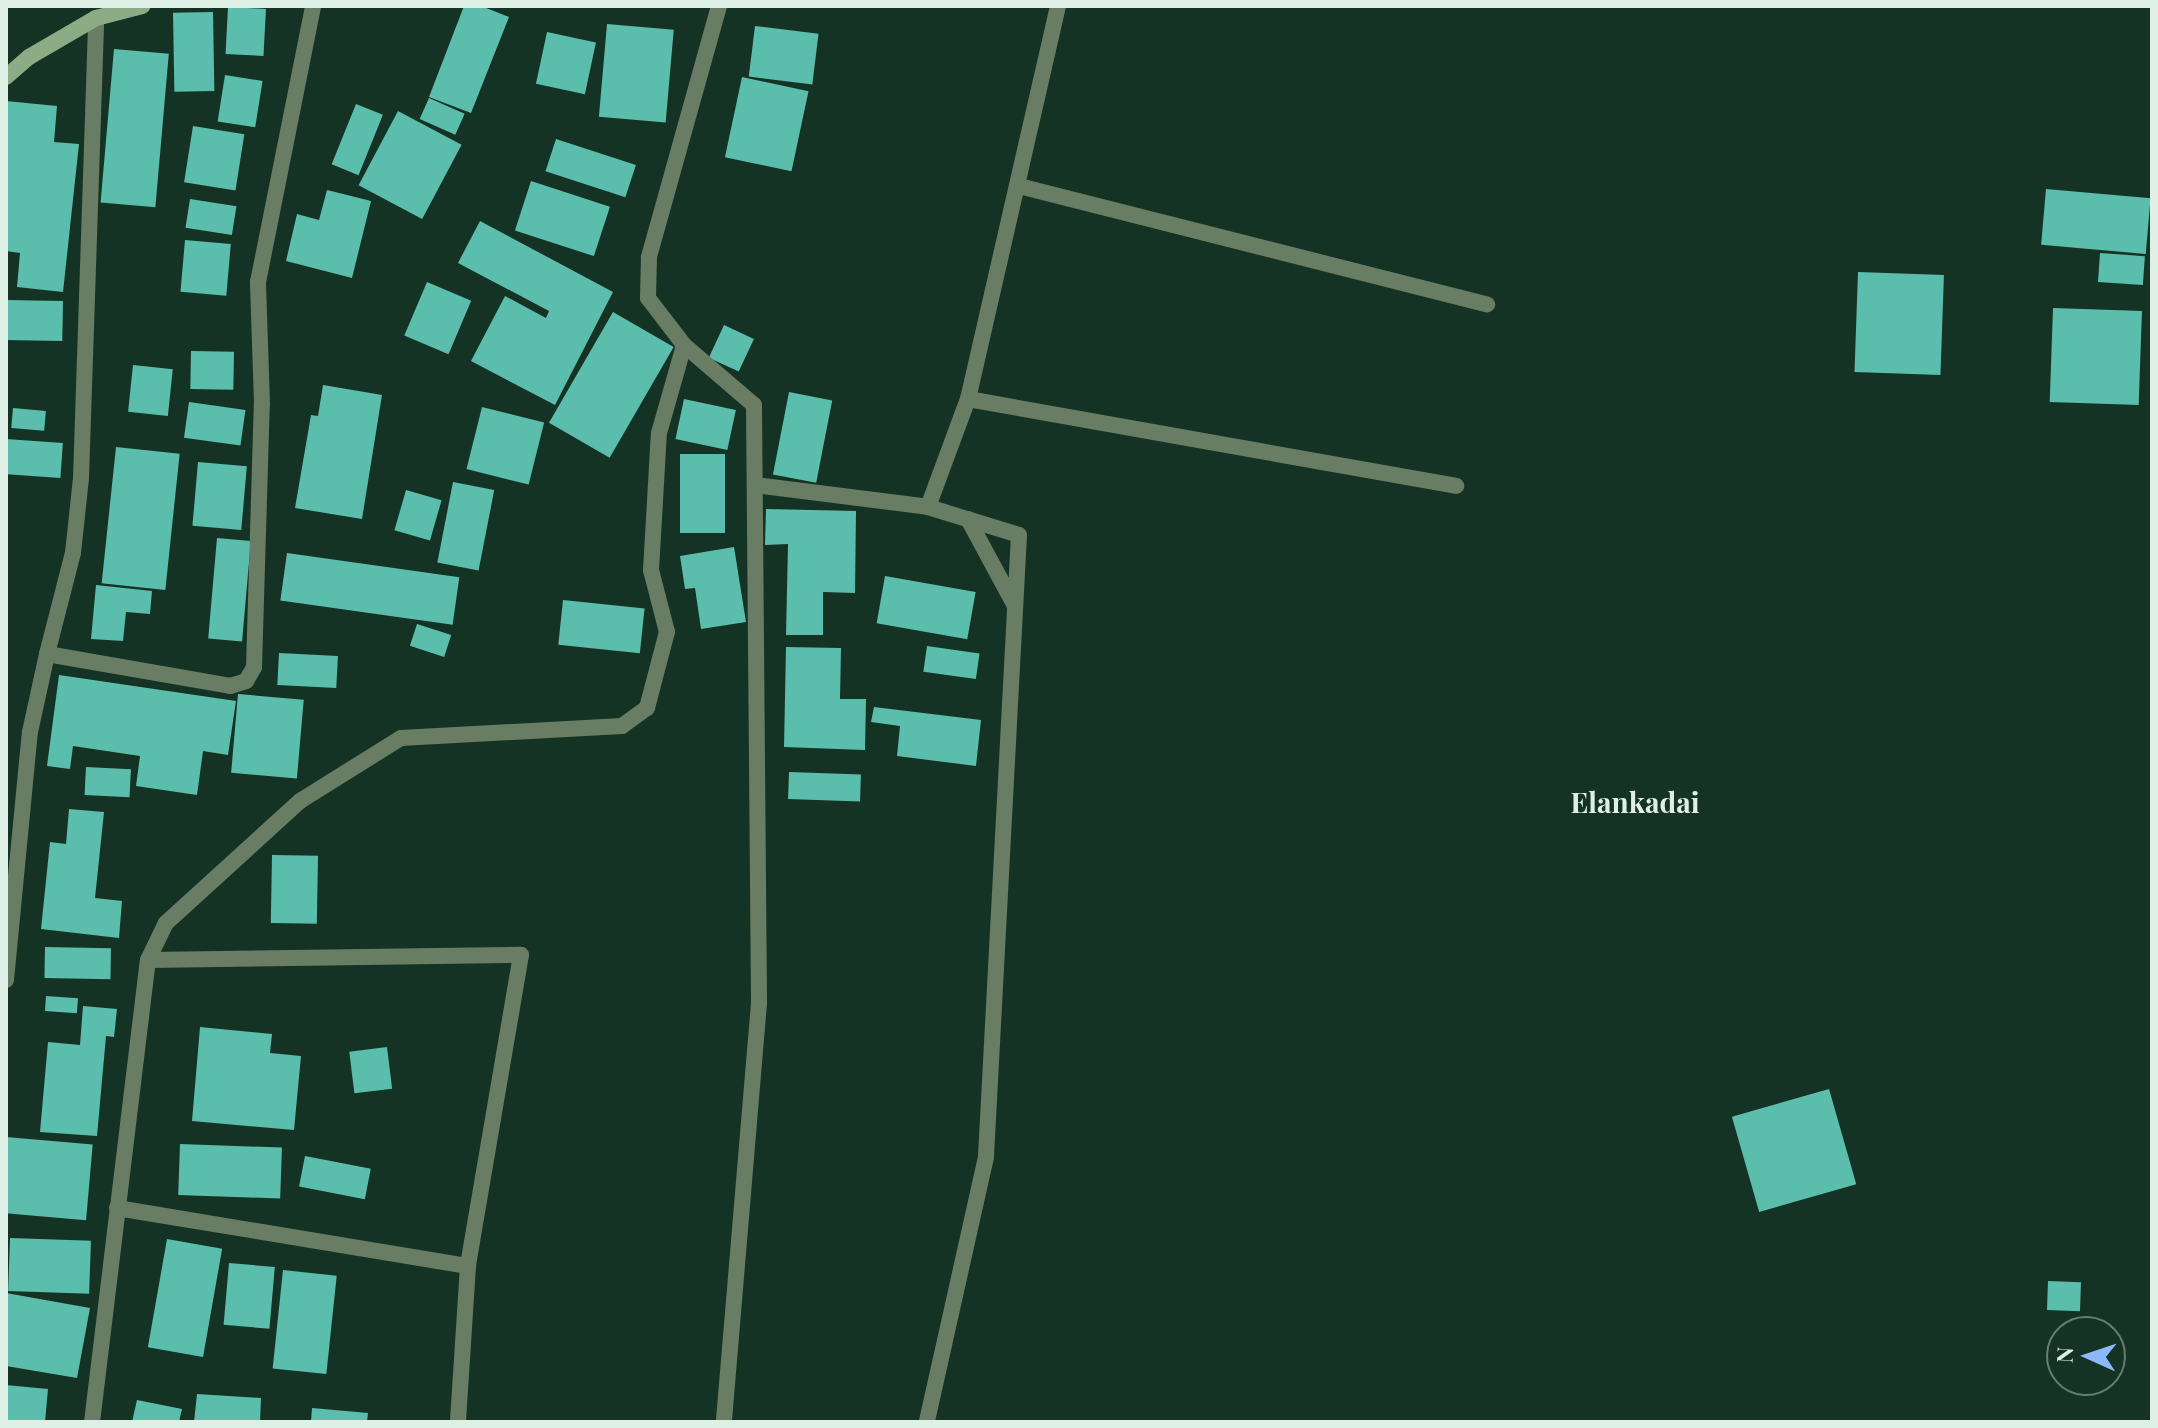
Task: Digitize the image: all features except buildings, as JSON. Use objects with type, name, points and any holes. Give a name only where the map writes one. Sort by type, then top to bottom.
[{"type":"main road","points":[[6,77],[29,57],[96,18],[142,6]]},
{"type":"street","points":[[47,654],[230,686],[246,681],[254,667],[262,404],[258,282],[313,6]]},
{"type":"street","points":[[719,6],[649,257],[648,298],[684,345],[754,405],[759,1003],[724,1422]]},
{"type":"street","points":[[928,507],[968,399],[1058,6]]},
{"type":"street","points":[[6,980],[30,732],[73,553],[81,478],[96,18]]},
{"type":"street","points":[[1019,186],[1487,304]]},
{"type":"street","points":[[92,1422],[148,960],[166,923],[300,801],[401,738],[622,726],[647,708],[667,632],[651,570],[659,433],[684,345]]},
{"type":"street","points":[[968,399],[1456,486]]},
{"type":"street","points":[[755,485],[928,507],[1019,535],[986,1157],[927,1422]]},
{"type":"street","points":[[968,519],[1015,606]]},
{"type":"street","points":[[148,960],[521,955],[468,1266],[458,1422]]},
{"type":"street","points":[[117,1208],[468,1266]]},
{"type":"district","name":"Elankadai","points":[[1635,802]]}]
